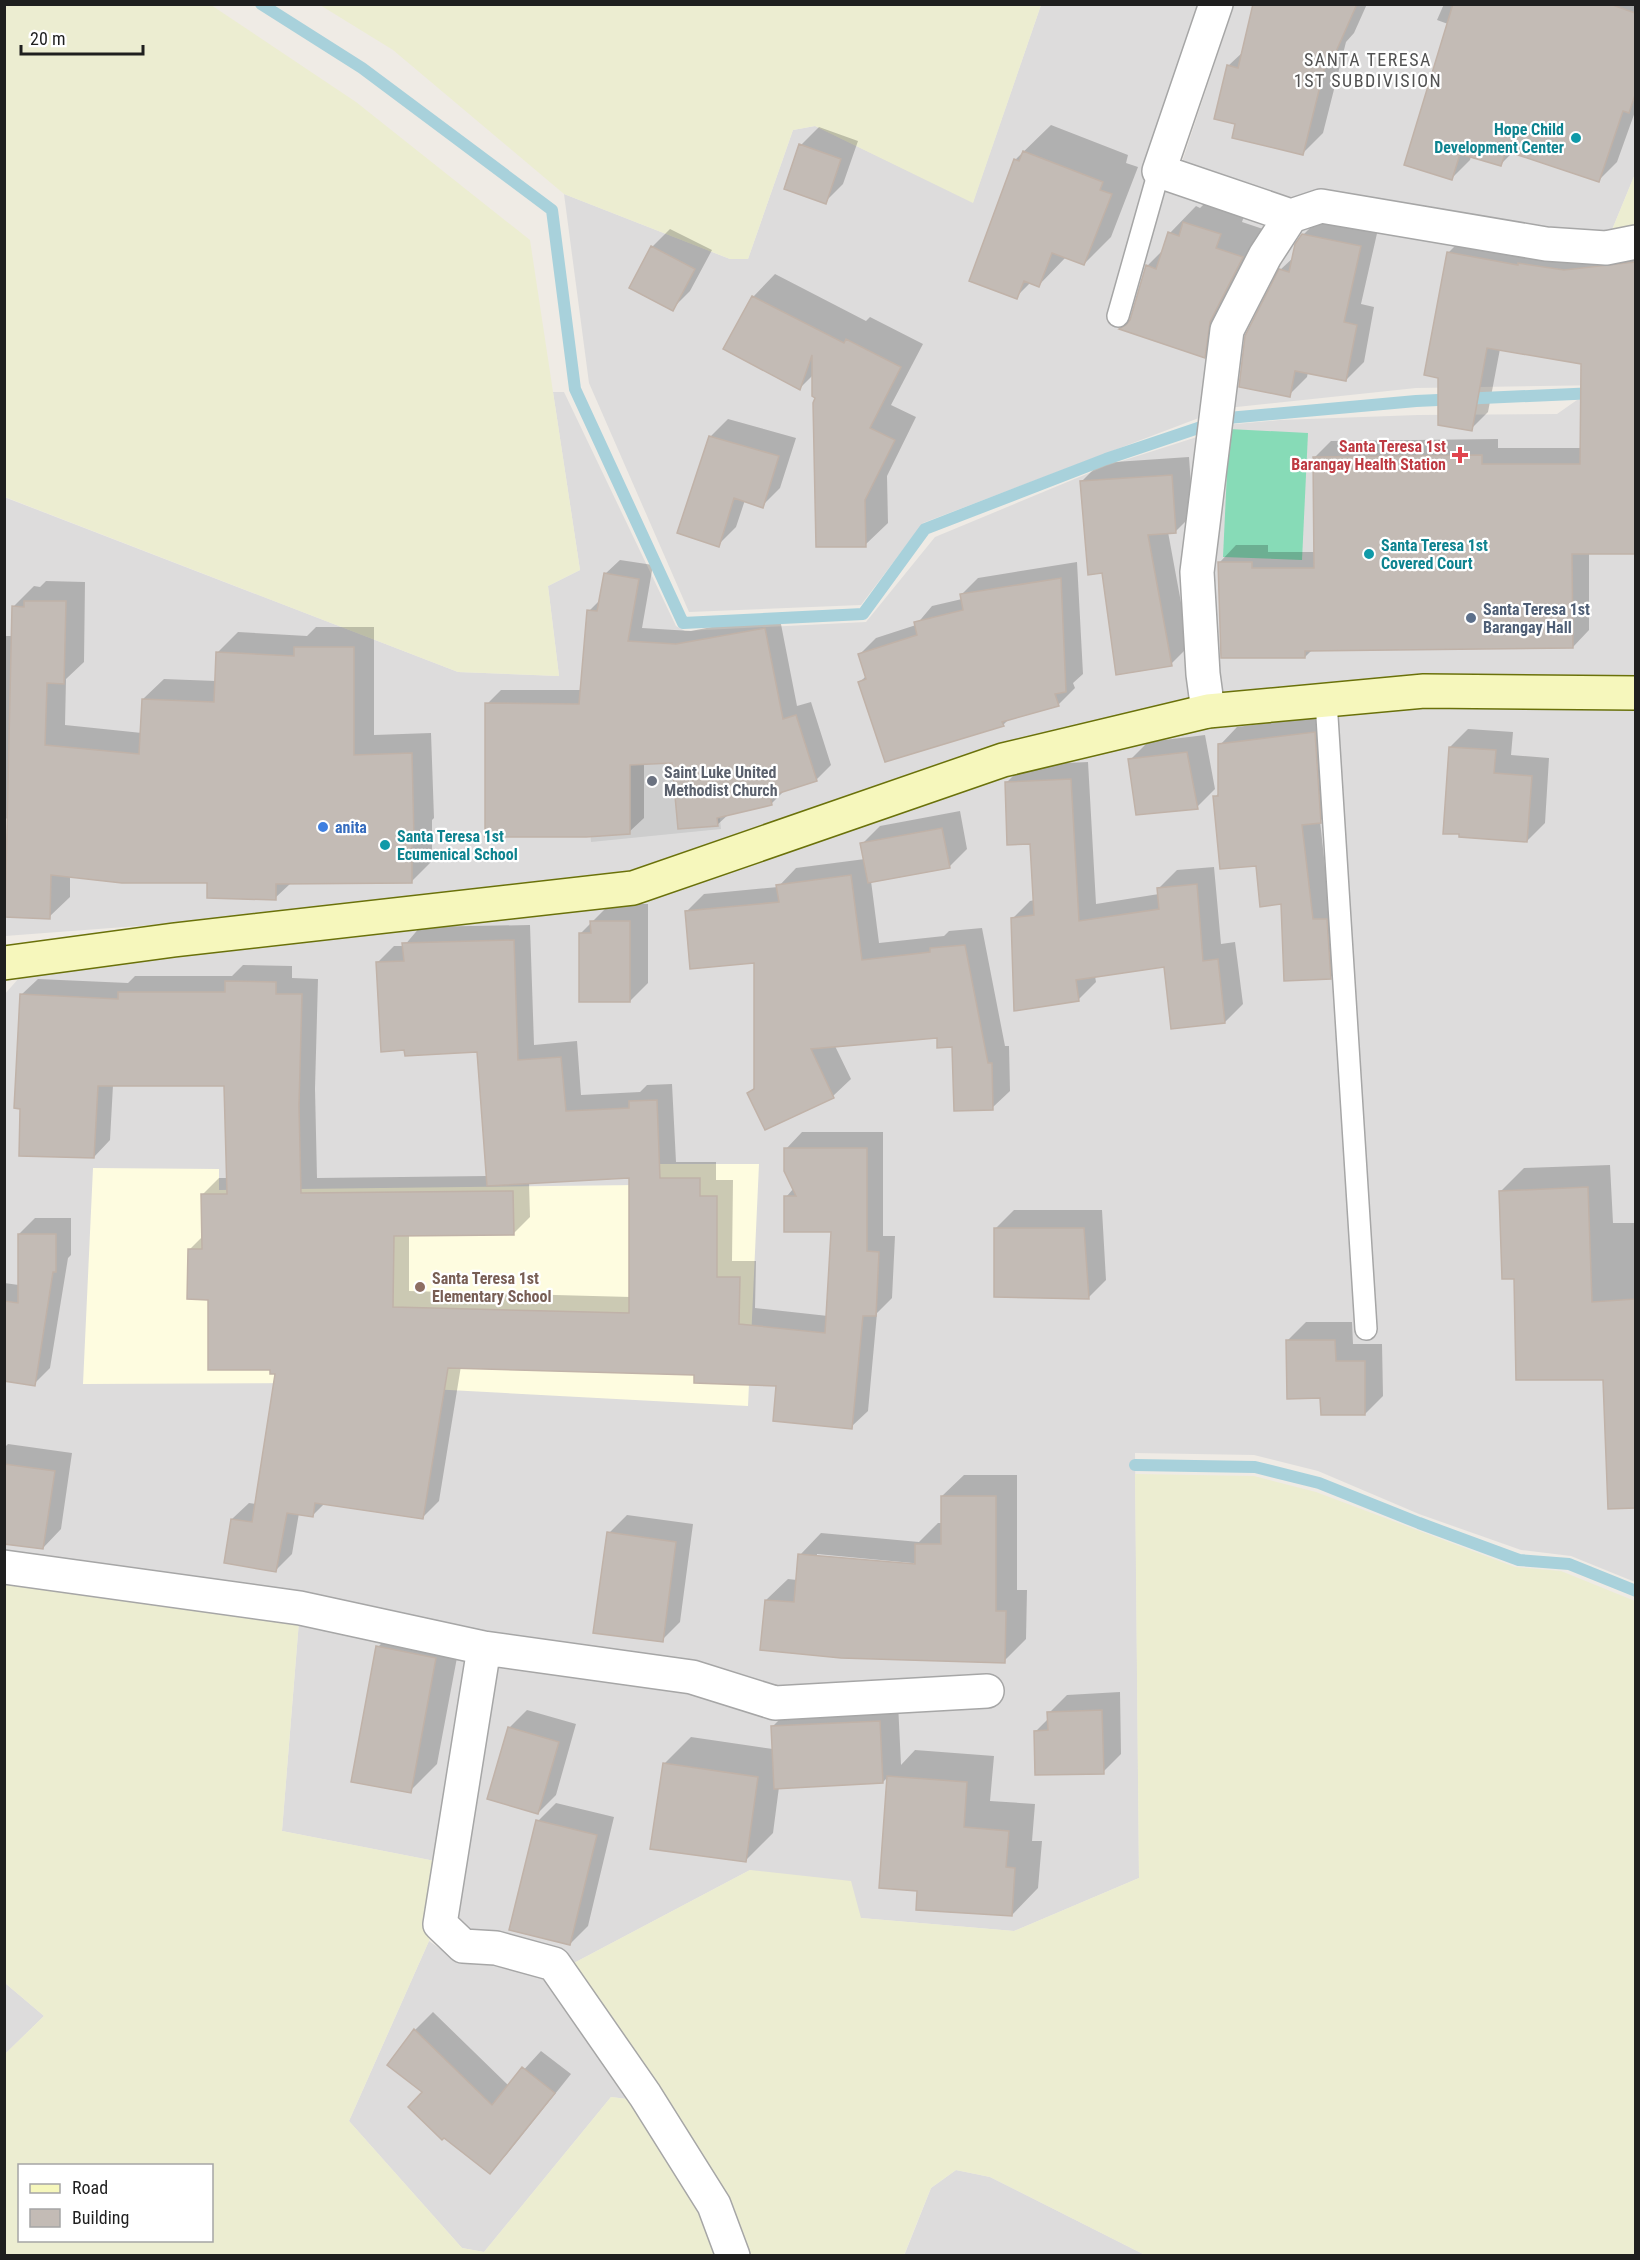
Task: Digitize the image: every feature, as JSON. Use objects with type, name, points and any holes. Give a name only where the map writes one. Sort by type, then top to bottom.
[{"type":"street","points":[[1216,4],[1159,171],[1291,216],[1321,206],[1546,244],[1606,248],[1635,242]]},
{"type":"street","points":[[1208,711],[1203,674],[1197,572],[1227,330],[1265,256],[1291,216]]},
{"type":"street","points":[[4,963],[174,940],[633,888],[1003,760],[1208,711],[1424,691],[1635,693]]},
{"type":"street","points":[[4,1567],[300,1608],[484,1648],[692,1677],[775,1703],[987,1691]]},
{"type":"street","points":[[484,1648],[440,1924],[463,1946],[496,1948],[554,1964],[645,2095],[714,2205],[733,2256]]},
{"type":"lane","points":[[1118,316],[1159,171]]},
{"type":"lane","points":[[1326,701],[1366,1329]]},
{"type":"shaded area","points":[[1206,4],[1147,169],[1274,224],[1204,416],[923,523],[861,605],[689,612],[589,383],[564,194],[730,259],[748,259],[793,130],[815,126],[973,202],[1041,5]]},
{"type":"shaded area","points":[[1234,5],[1635,5],[1635,174],[1609,237],[1292,203],[1181,165]]},
{"type":"shaded area","points":[[1319,219],[1635,252],[1635,375],[1606,385],[1416,388],[1227,408],[1239,326],[1295,228]]},
{"type":"shaded area","points":[[1635,389],[1635,680],[1424,675],[1218,693],[1209,572],[1225,425],[1280,420],[1418,415],[1557,414],[1577,400],[1605,398]]},
{"type":"shaded area","points":[[553,392],[564,392],[676,626],[685,631],[866,622],[935,537],[1106,466],[1197,437],[1193,700],[1002,745],[631,870],[178,923],[5,936],[4,497],[458,672],[559,676],[548,586],[580,570]]},
{"type":"shaded area","points":[[1424,705],[1635,710],[1635,1582],[1571,1556],[1521,1550],[1419,1514],[1318,1471],[1254,1455],[1135,1453],[1139,1878],[1014,1931],[861,1918],[750,1870],[572,1964],[467,1941],[451,1922],[494,1658],[778,1695],[5,1554],[4,995],[19,978],[60,969],[633,903],[1009,772],[1214,728]]},
{"type":"shaded area","name":"Saint Luke United Methodist Church","points":[[711,724],[721,829],[591,842],[584,734]]},
{"type":"shaded area","name":"Santa Teresa 1st Elementary School","points":[[637,1164],[759,1164],[748,1406],[318,1383],[83,1384],[93,1168],[219,1169],[219,1190],[637,1185]]},
{"type":"shaded area","points":[[299,1621],[472,1658],[440,1862],[282,1831]]},
{"type":"shaded area","points":[[429,1941],[459,1962],[495,1964],[543,1975],[635,2100],[611,2097],[484,2252],[462,2248],[349,2121]]},
{"type":"shaded area","points":[[5,1983],[44,2016],[5,2054]]},
{"type":"shaded area","points":[[956,2170],[990,2177],[1145,2255],[904,2256],[931,2188]]},
{"type":"green space","points":[[4,5],[211,5],[356,102],[530,240],[580,570],[548,586],[559,676],[458,672],[5,497]]},
{"type":"green space","points":[[320,5],[1041,5],[973,203],[815,126],[793,130],[748,259],[730,259],[564,194],[393,50]]},
{"type":"green space","points":[[1635,174],[1635,232],[1609,237]]},
{"type":"green space","points":[[1229,429],[1308,433],[1302,560],[1223,557]]},
{"type":"green space","points":[[1135,1474],[1254,1476],[1316,1492],[1515,1567],[1561,1571],[1635,1601],[1635,2255],[1145,2255],[990,2177],[956,2170],[931,2188],[904,2255],[747,2255],[572,1964],[750,1870],[851,1881],[861,1918],[1014,1931],[1139,1878]]},
{"type":"green space","points":[[5,1580],[299,1621],[282,1831],[440,1862],[429,1941],[349,2121],[462,2248],[484,2252],[611,2097],[635,2100],[701,2209],[718,2256],[5,2256],[5,2054],[44,2016],[5,1983]]},
{"type":"building","points":[[1253,4],[1357,4],[1334,56],[1328,54],[1303,155],[1232,138],[1235,124],[1214,119],[1227,65],[1238,68]]},
{"type":"building","points":[[1453,4],[1610,4],[1635,13],[1635,95],[1629,113],[1623,111],[1599,182],[1506,151],[1501,166],[1460,154],[1452,180],[1404,165]]},
{"type":"building","points":[[799,144],[841,159],[826,204],[784,189]]},
{"type":"building","points":[[1023,151],[1103,182],[1100,190],[1112,194],[1084,265],[1052,253],[1039,287],[1024,281],[1017,299],[969,281],[1014,159],[1019,161]]},
{"type":"building","points":[[1183,222],[1221,234],[1216,248],[1243,257],[1210,322],[1205,358],[1119,329],[1130,320],[1146,265],[1156,269],[1168,232],[1179,236]]},
{"type":"building","points":[[1302,234],[1361,246],[1344,322],[1357,325],[1346,381],[1295,371],[1290,397],[1239,387],[1245,336],[1279,269],[1289,272],[1295,244]]},
{"type":"building","points":[[651,246],[695,269],[673,311],[629,288]]},
{"type":"building","points":[[1447,252],[1518,265],[1518,263],[1564,270],[1635,262],[1635,554],[1572,554],[1573,648],[1305,651],[1305,658],[1221,658],[1218,562],[1252,562],[1252,568],[1314,568],[1313,457],[1482,455],[1482,464],[1580,464],[1581,364],[1487,348],[1472,431],[1438,425],[1438,378],[1424,375]]},
{"type":"building","points":[[752,296],[844,343],[846,339],[901,367],[870,428],[895,440],[865,500],[866,547],[816,547],[813,403],[815,398],[812,396],[812,355],[800,390],[723,349]]},
{"type":"building","points":[[709,436],[779,456],[763,508],[734,498],[719,547],[677,533]]},
{"type":"building","points":[[1172,475],[1176,533],[1148,535],[1172,666],[1116,675],[1102,573],[1088,575],[1080,481]]},
{"type":"building","points":[[604,573],[639,579],[628,641],[676,644],[765,628],[783,719],[796,715],[817,781],[770,796],[772,805],[717,818],[718,826],[678,829],[672,763],[630,765],[630,834],[586,837],[485,837],[485,703],[579,704],[587,610],[597,611]]},
{"type":"building","points":[[1061,578],[1066,692],[1055,694],[1059,706],[1002,722],[1004,726],[885,762],[858,682],[866,679],[858,654],[917,635],[914,622],[963,610],[960,594]]},
{"type":"building","points":[[24,601],[66,601],[64,684],[47,683],[45,745],[139,754],[142,699],[214,702],[216,652],[294,656],[294,647],[354,647],[354,755],[412,753],[414,840],[412,840],[412,883],[276,884],[276,900],[207,898],[207,883],[122,883],[51,875],[50,919],[5,917],[12,606],[24,607]]},
{"type":"building","points":[[1315,732],[1321,823],[1302,825],[1313,919],[1327,919],[1331,979],[1284,981],[1281,904],[1260,907],[1256,866],[1220,869],[1213,796],[1218,796],[1218,744]]},
{"type":"building","points":[[1449,747],[1496,750],[1494,773],[1532,776],[1527,842],[1443,834]]},
{"type":"building","points":[[1187,752],[1198,809],[1136,815],[1128,759]]},
{"type":"building","points":[[1071,779],[1079,921],[1159,909],[1157,888],[1197,884],[1203,961],[1218,959],[1225,1023],[1171,1029],[1164,967],[1076,980],[1079,1001],[1014,1011],[1011,918],[1034,915],[1030,844],[1007,845],[1005,782]]},
{"type":"building","points":[[942,828],[950,868],[868,883],[860,843]]},
{"type":"building","points":[[851,875],[862,960],[930,952],[930,948],[965,945],[988,1063],[992,1063],[993,1110],[954,1111],[952,1047],[937,1048],[937,1038],[811,1049],[834,1098],[765,1130],[747,1093],[754,1089],[754,963],[690,969],[685,911],[779,902],[776,885]]},
{"type":"building","points":[[590,921],[630,921],[630,1002],[579,1002],[579,933],[591,933]]},
{"type":"building","points":[[514,940],[518,1060],[561,1057],[566,1111],[629,1108],[629,1101],[657,1100],[660,1178],[700,1178],[700,1196],[717,1196],[717,1277],[740,1277],[739,1324],[825,1333],[831,1232],[784,1232],[784,1196],[796,1196],[784,1171],[784,1148],[867,1148],[867,1251],[879,1252],[876,1316],[863,1316],[852,1429],[773,1421],[776,1386],[694,1383],[694,1375],[448,1368],[423,1519],[315,1503],[313,1517],[287,1513],[276,1572],[224,1563],[231,1519],[252,1522],[275,1374],[270,1374],[270,1370],[208,1370],[208,1300],[187,1299],[188,1249],[202,1249],[201,1194],[227,1194],[224,1086],[98,1086],[94,1158],[19,1156],[20,1109],[14,1108],[20,994],[118,999],[118,992],[225,992],[225,981],[276,982],[276,994],[302,994],[299,1106],[301,1193],[513,1191],[514,1235],[394,1236],[393,1307],[629,1313],[629,1178],[487,1186],[477,1052],[405,1056],[404,1050],[381,1052],[376,962],[404,961],[402,943]]},
{"type":"building","points":[[1588,1187],[1592,1302],[1635,1299],[1635,1508],[1608,1509],[1603,1380],[1516,1380],[1514,1279],[1502,1279],[1499,1191]]},
{"type":"building","points":[[994,1228],[1084,1228],[1089,1299],[994,1297]]},
{"type":"building","points":[[18,1234],[56,1234],[56,1272],[53,1272],[35,1386],[4,1381],[4,1301],[18,1303]]},
{"type":"building","points":[[1286,1340],[1335,1340],[1336,1361],[1365,1361],[1365,1415],[1321,1415],[1320,1398],[1287,1399]]},
{"type":"building","points":[[4,1464],[55,1471],[43,1549],[4,1544]]},
{"type":"building","points":[[941,1496],[996,1496],[996,1611],[1006,1611],[1005,1663],[841,1658],[760,1650],[765,1600],[794,1602],[798,1554],[915,1564],[915,1544],[941,1544]]},
{"type":"building","points":[[607,1532],[676,1542],[663,1642],[593,1633]]},
{"type":"building","points":[[376,1646],[436,1658],[411,1793],[351,1782]]},
{"type":"building","points":[[1102,1710],[1104,1774],[1035,1775],[1034,1731],[1048,1730],[1047,1712]]},
{"type":"building","points":[[880,1721],[883,1783],[774,1789],[771,1726]]},
{"type":"building","points":[[508,1727],[559,1742],[538,1814],[487,1799]]},
{"type":"building","points":[[663,1763],[758,1777],[746,1862],[650,1849]]},
{"type":"building","points":[[887,1776],[967,1782],[964,1827],[1009,1831],[1006,1867],[1015,1868],[1012,1916],[916,1910],[917,1891],[879,1888]]},
{"type":"building","points":[[536,1820],[597,1835],[570,1945],[509,1930]]},
{"type":"building","points":[[414,2029],[492,2105],[522,2067],[555,2093],[490,2174],[444,2138],[442,2140],[408,2107],[422,2092],[387,2065]]},
{"type":"waterway","points":[[261,4],[362,68],[552,210],[575,389],[683,623],[863,614],[925,529],[1106,459],[1228,418],[1416,401],[1596,393]]},
{"type":"waterway","points":[[1135,1465],[1255,1467],[1319,1483],[1519,1560],[1569,1564],[1636,1591]]},
{"type":"place","name":"Hope Child Development Center","points":[[1576,138]]},
{"type":"place","name":"Santa Teresa 1st Barangay Health Station","points":[[1460,455]]},
{"type":"place","name":"Santa Teresa 1st Covered Court","points":[[1369,554]]},
{"type":"place","name":"Santa Teresa 1st Barangay Hall","points":[[1471,618]]},
{"type":"place","name":"Saint Luke United Methodist Church","points":[[652,781]]},
{"type":"place","name":"anita","points":[[323,827]]},
{"type":"place","name":"Santa Teresa 1st Ecumenical School","points":[[385,845]]},
{"type":"place","name":"Santa Teresa 1st Elementary School","points":[[420,1287]]},
{"type":"district","name":"SANTA TERESA 1ST SUBDIVISION","points":[[1368,69]]}]
